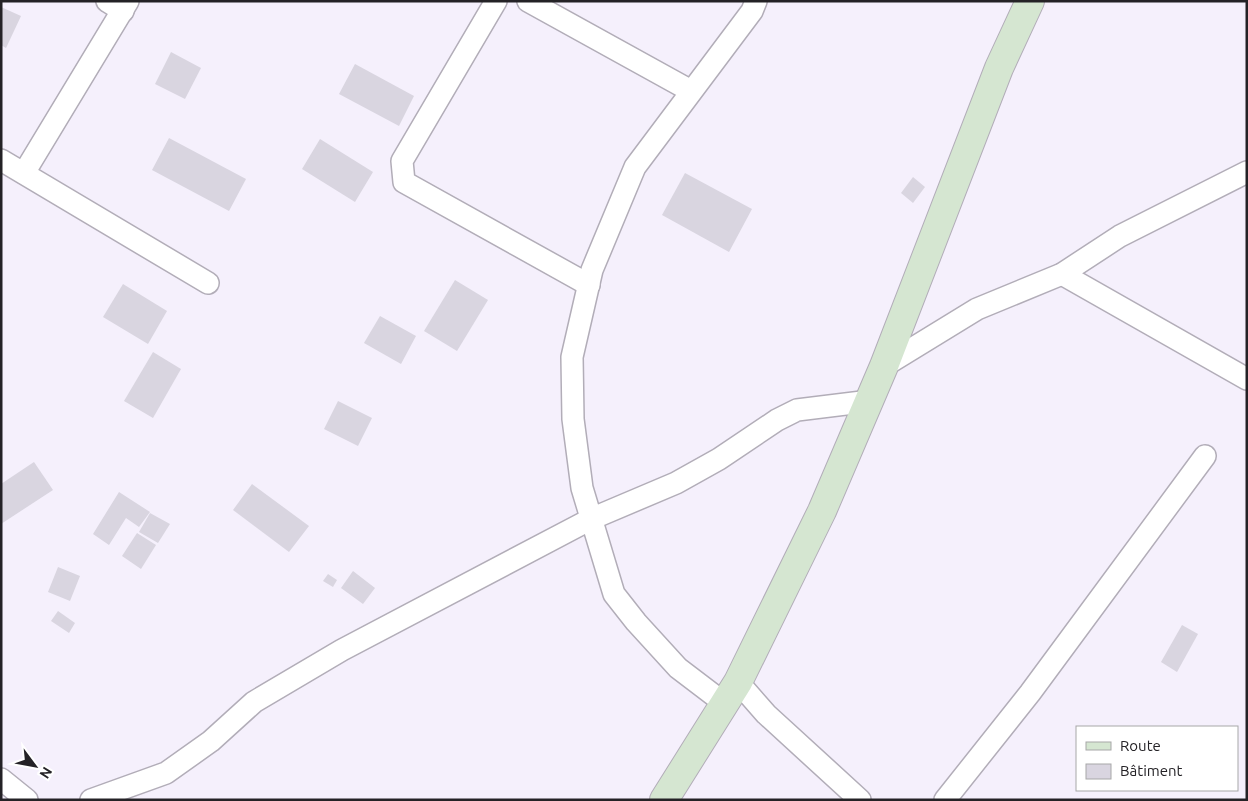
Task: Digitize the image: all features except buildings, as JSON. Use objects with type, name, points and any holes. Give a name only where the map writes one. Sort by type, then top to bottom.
[{"type":"street","points":[[496,1],[402,161],[404,182],[589,285]]},
{"type":"street","points":[[528,1],[690,91]]},
{"type":"street","points":[[756,1],[752,11],[690,91],[635,167],[592,270],[572,357],[573,420],[582,488],[614,594],[636,622],[678,668],[731,692],[766,714],[860,800]]},
{"type":"street","points":[[664,800],[731,692],[822,511],[884,366],[999,68],[1030,1]]},
{"type":"street","points":[[24,173],[120,4]]},
{"type":"street","points":[[1,160],[208,283]]},
{"type":"street","points":[[884,366],[977,309],[1062,274],[1120,236],[1247,172]]},
{"type":"street","points":[[1062,274],[1247,379]]},
{"type":"street","points":[[91,800],[166,774],[211,741],[254,702],[342,650],[591,519],[676,482],[719,458],[777,420],[797,410],[870,401]]},
{"type":"street","points":[[945,800],[1030,693],[1205,456]]},
{"type":"street","points":[[1,779],[27,800]]}]
